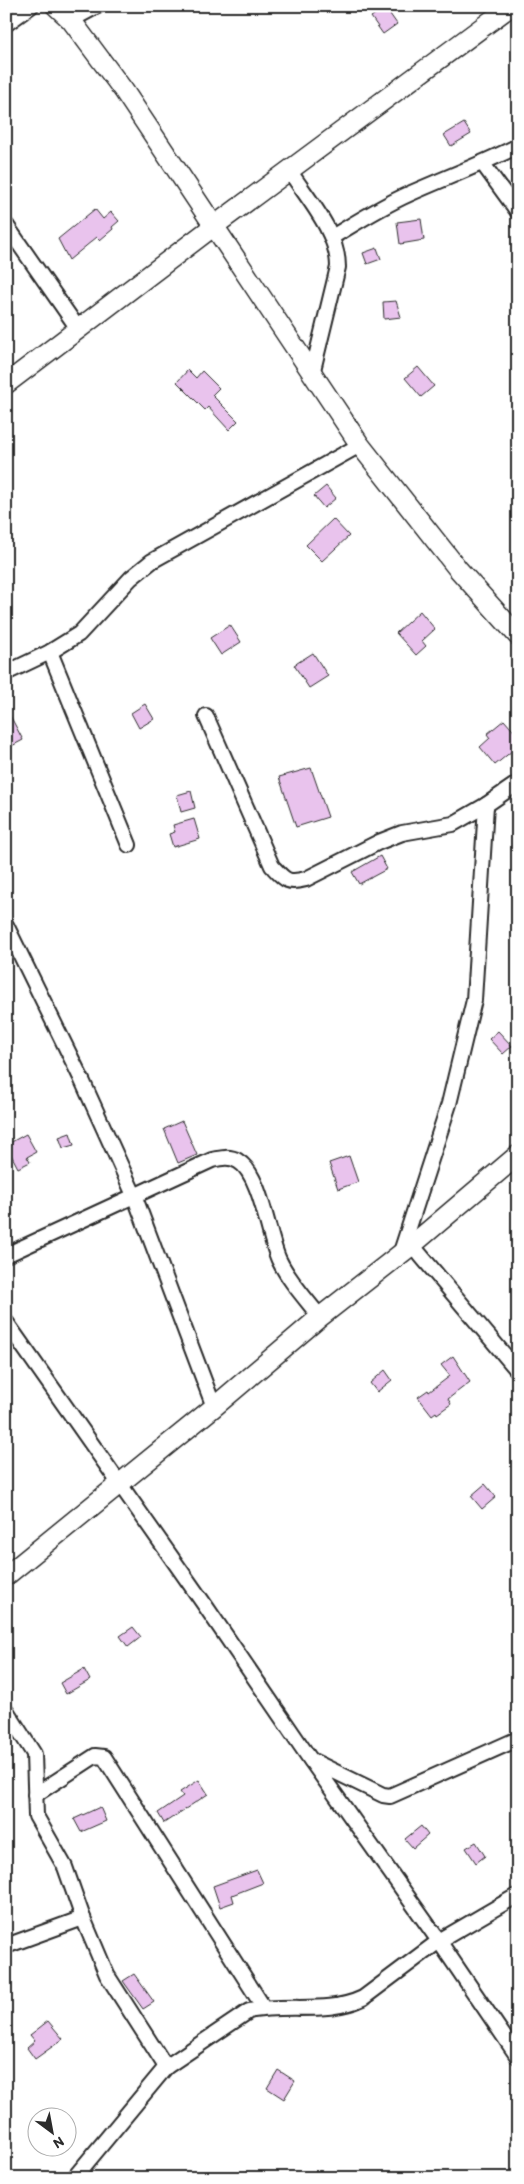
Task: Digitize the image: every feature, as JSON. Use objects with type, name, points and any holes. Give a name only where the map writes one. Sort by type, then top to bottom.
[{"type":"street","points":[[6,24],[31,6]]},
{"type":"street","points":[[56,6],[71,20],[124,91],[360,445],[458,569],[518,636]]},
{"type":"street","points":[[71,20],[96,6]]},
{"type":"street","points":[[6,384],[214,226],[511,6]]},
{"type":"street","points":[[332,237],[408,194],[483,164],[518,146]]},
{"type":"street","points":[[483,164],[518,212]]},
{"type":"street","points":[[289,170],[332,237],[338,253],[338,267],[312,374]]},
{"type":"street","points":[[6,225],[79,330]]},
{"type":"street","points":[[6,673],[50,652],[80,634],[131,578],[152,561],[360,445]]},
{"type":"street","points":[[50,652],[129,845]]},
{"type":"street","points":[[206,716],[272,866],[284,880],[294,882],[306,879],[379,842],[402,833],[453,824],[486,806],[518,783]]},
{"type":"street","points":[[406,1250],[449,1104],[474,1000],[486,806]]},
{"type":"street","points":[[8,931],[81,1078],[134,1195],[214,1408]]},
{"type":"street","points":[[6,1576],[214,1408],[320,1317],[406,1250],[518,1155]]},
{"type":"street","points":[[6,1255],[212,1160],[225,1158],[240,1162],[244,1166],[257,1188],[278,1258],[286,1273],[320,1317]]},
{"type":"street","points":[[406,1250],[518,1371]]},
{"type":"street","points":[[6,1322],[518,2057]]},
{"type":"street","points":[[6,1710],[34,1754],[36,1816],[64,1867],[107,1975],[166,2067]]},
{"type":"street","points":[[310,1759],[383,1795],[390,1796],[518,1739]]},
{"type":"street","points":[[35,1795],[95,1756],[104,1757],[264,2008]]},
{"type":"street","points":[[74,2178],[166,2067],[249,2011],[264,2008],[335,2008],[350,2005],[364,1998],[439,1941],[518,1895]]},
{"type":"street","points":[[6,1946],[83,1918]]},
{"type":"building","points":[[385,7],[397,24],[383,34],[371,17]]},
{"type":"building","points":[[464,123],[471,134],[451,146],[444,135]]},
{"type":"building","points":[[95,209],[103,219],[111,212],[119,221],[100,240],[97,237],[69,260],[58,239]]},
{"type":"building","points":[[421,219],[424,240],[400,244],[397,222]]},
{"type":"building","points":[[377,248],[381,259],[367,264],[363,253]]},
{"type":"building","points":[[396,301],[401,317],[384,319],[383,302]]},
{"type":"building","points":[[418,367],[434,386],[421,397],[405,378]]},
{"type":"building","points":[[188,370],[196,378],[202,371],[219,388],[212,395],[238,421],[229,430],[208,407],[205,410],[177,382]]},
{"type":"building","points":[[326,486],[336,498],[324,508],[314,496]]},
{"type":"building","points":[[333,519],[349,536],[322,561],[306,545]]},
{"type":"building","points":[[420,611],[435,629],[422,641],[426,646],[416,655],[396,633]]},
{"type":"building","points":[[230,625],[241,642],[221,655],[210,638]]},
{"type":"building","points":[[313,653],[328,676],[309,688],[294,665]]},
{"type":"building","points":[[145,704],[154,719],[139,728],[131,713]]},
{"type":"building","points":[[6,708],[23,740],[6,749]]},
{"type":"building","points":[[504,720],[518,736],[518,746],[495,765],[480,747],[490,738],[487,734]]},
{"type":"building","points":[[311,768],[328,817],[296,827],[279,777]]},
{"type":"building","points":[[191,791],[195,808],[181,812],[177,795]]},
{"type":"building","points":[[194,819],[200,839],[173,847],[169,834],[175,832],[173,825]]},
{"type":"building","points":[[380,856],[387,869],[359,884],[352,872]]},
{"type":"building","points":[[498,1031],[512,1046],[503,1054],[489,1039]]},
{"type":"building","points":[[182,1121],[197,1155],[178,1163],[164,1129]]},
{"type":"building","points":[[70,1133],[74,1145],[63,1148],[59,1137]]},
{"type":"building","points":[[26,1134],[36,1152],[27,1157],[30,1162],[18,1168],[6,1145]]},
{"type":"building","points":[[349,1156],[358,1182],[338,1189],[329,1163]]},
{"type":"building","points":[[453,1356],[470,1382],[448,1399],[451,1404],[437,1414],[436,1412],[432,1415],[418,1397],[428,1390],[429,1392],[450,1376],[441,1365]]},
{"type":"building","points":[[385,1370],[392,1380],[377,1392],[370,1383]]},
{"type":"building","points":[[485,1484],[496,1497],[482,1509],[471,1496]]},
{"type":"building","points":[[133,1627],[141,1637],[128,1647],[120,1636]]},
{"type":"building","points":[[84,1669],[90,1680],[66,1694],[60,1683]]},
{"type":"building","points":[[199,1780],[208,1794],[164,1823],[158,1813],[183,1796],[180,1792]]},
{"type":"building","points":[[100,1807],[106,1821],[81,1832],[74,1819]]},
{"type":"building","points":[[421,1826],[428,1835],[413,1848],[405,1839]]},
{"type":"building","points":[[476,1842],[485,1856],[476,1863],[466,1848]]},
{"type":"building","points":[[257,1870],[263,1883],[232,1895],[234,1902],[220,1907],[213,1886]]},
{"type":"building","points":[[134,1974],[154,2002],[143,2009],[123,1981]]},
{"type":"building","points":[[48,2021],[63,2039],[35,2059],[27,2048],[35,2041],[30,2035]]},
{"type":"building","points":[[278,2070],[295,2081],[284,2099],[267,2088]]}]
